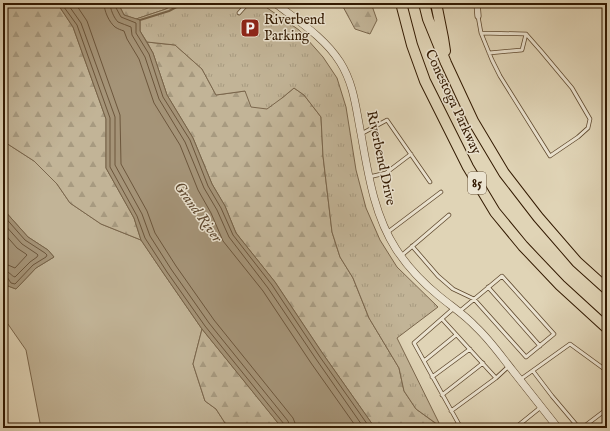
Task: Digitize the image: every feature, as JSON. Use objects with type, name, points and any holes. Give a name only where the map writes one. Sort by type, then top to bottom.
[{"type":"highway","name":"Conestoga Parkway","points":[[401,3],[412,45],[425,81],[468,167],[495,212],[523,246],[560,285],[607,328]]},
{"type":"highway","name":"Conestoga Parkway","points":[[424,3],[428,19],[446,63],[473,121],[504,173],[538,217],[577,262],[607,289]]},
{"type":"highway","name":"Conestoga Parkway","points":[[436,3],[444,38],[446,63]]},
{"type":"street","name":"Riverbend Drive","points":[[275,3],[315,33],[340,63],[349,80],[356,106],[373,196],[378,212],[395,248],[419,277],[438,295],[477,327],[541,407],[554,427]]},
{"type":"street","points":[[477,3],[478,16]]},
{"type":"lane","points":[[239,12],[248,3]]},
{"type":"lane","points":[[478,16],[481,33],[500,76],[550,156],[578,137],[588,128],[590,119],[572,88],[526,34],[481,33]]},
{"type":"lane","points":[[489,53],[522,50],[526,34]]},
{"type":"lane","points":[[361,134],[387,120],[430,182]]},
{"type":"lane","points":[[369,177],[386,173],[411,154]]},
{"type":"lane","points":[[387,232],[441,192]]},
{"type":"lane","points":[[401,256],[449,215]]},
{"type":"lane","points":[[412,246],[438,276],[453,289],[474,299],[526,357],[554,334],[502,276],[474,299],[442,319],[414,343],[461,428]]},
{"type":"lane","points":[[488,288],[540,346]]},
{"type":"lane","points":[[442,319],[496,378]]},
{"type":"lane","points":[[424,361],[456,335]]},
{"type":"lane","points":[[520,380],[570,344],[607,371]]},
{"type":"lane","points":[[432,377],[470,349]]},
{"type":"lane","points":[[442,395],[483,363]]},
{"type":"lane","points":[[452,411],[496,378],[509,366]]},
{"type":"lane","points":[[532,371],[579,428]]},
{"type":"lane","points":[[515,428],[541,407]]},
{"type":"lane","points":[[582,428],[607,409]]},
{"type":"green space","points":[[3,3],[57,3],[73,27],[106,119],[106,168],[134,218],[141,240],[101,224],[70,203],[57,184],[34,161],[3,141]]},
{"type":"green space","points":[[118,3],[176,3],[166,9],[136,19],[124,15]]},
{"type":"green space","points":[[176,3],[260,3],[299,30],[323,57],[337,78],[346,107],[356,170],[366,208],[380,240],[397,267],[438,307],[397,338],[441,427],[416,409],[404,391],[399,368],[369,318],[353,278],[340,257],[332,232],[323,156],[321,117],[304,95],[294,88],[267,109],[251,107],[245,91],[216,95],[202,69],[175,45],[147,42],[140,31],[140,20],[136,19],[166,9]]},
{"type":"green space","points":[[341,3],[371,3],[377,20],[370,34],[355,29]]},
{"type":"green space","points":[[147,42],[175,45],[202,69],[216,95],[245,91],[282,98],[294,88],[304,95],[321,117],[323,156],[332,232],[340,257],[353,278],[369,318],[399,368],[404,391],[416,409],[442,428],[375,428],[275,282],[236,233],[225,206],[212,184],[193,138],[167,95],[153,53]]},
{"type":"green space","points":[[3,141],[34,161],[57,184],[70,203],[101,224],[141,240],[202,329],[193,364],[205,401],[216,409],[225,423],[224,428],[41,428],[26,350],[3,317],[3,276],[8,286],[16,289],[36,268],[54,257],[48,250],[28,237],[3,209]]},
{"type":"green space","points":[[202,329],[282,428],[224,428],[225,423],[216,409],[205,401],[193,364]]},
{"type":"water","name":"Grand River","points":[[57,3],[118,3],[124,15],[140,20],[140,31],[153,53],[167,95],[193,138],[212,184],[225,206],[236,233],[275,282],[375,428],[282,428],[202,329],[141,240],[134,218],[106,168],[106,119],[73,27]]},
{"type":"water","points":[[3,209],[28,237],[48,250],[54,257],[36,268],[16,289],[8,286],[3,276]]},
{"type":"waterway","points":[[140,20],[169,11],[184,3]]},
{"type":"place","name":"Riverbend Parking","points":[[250,28]]}]
